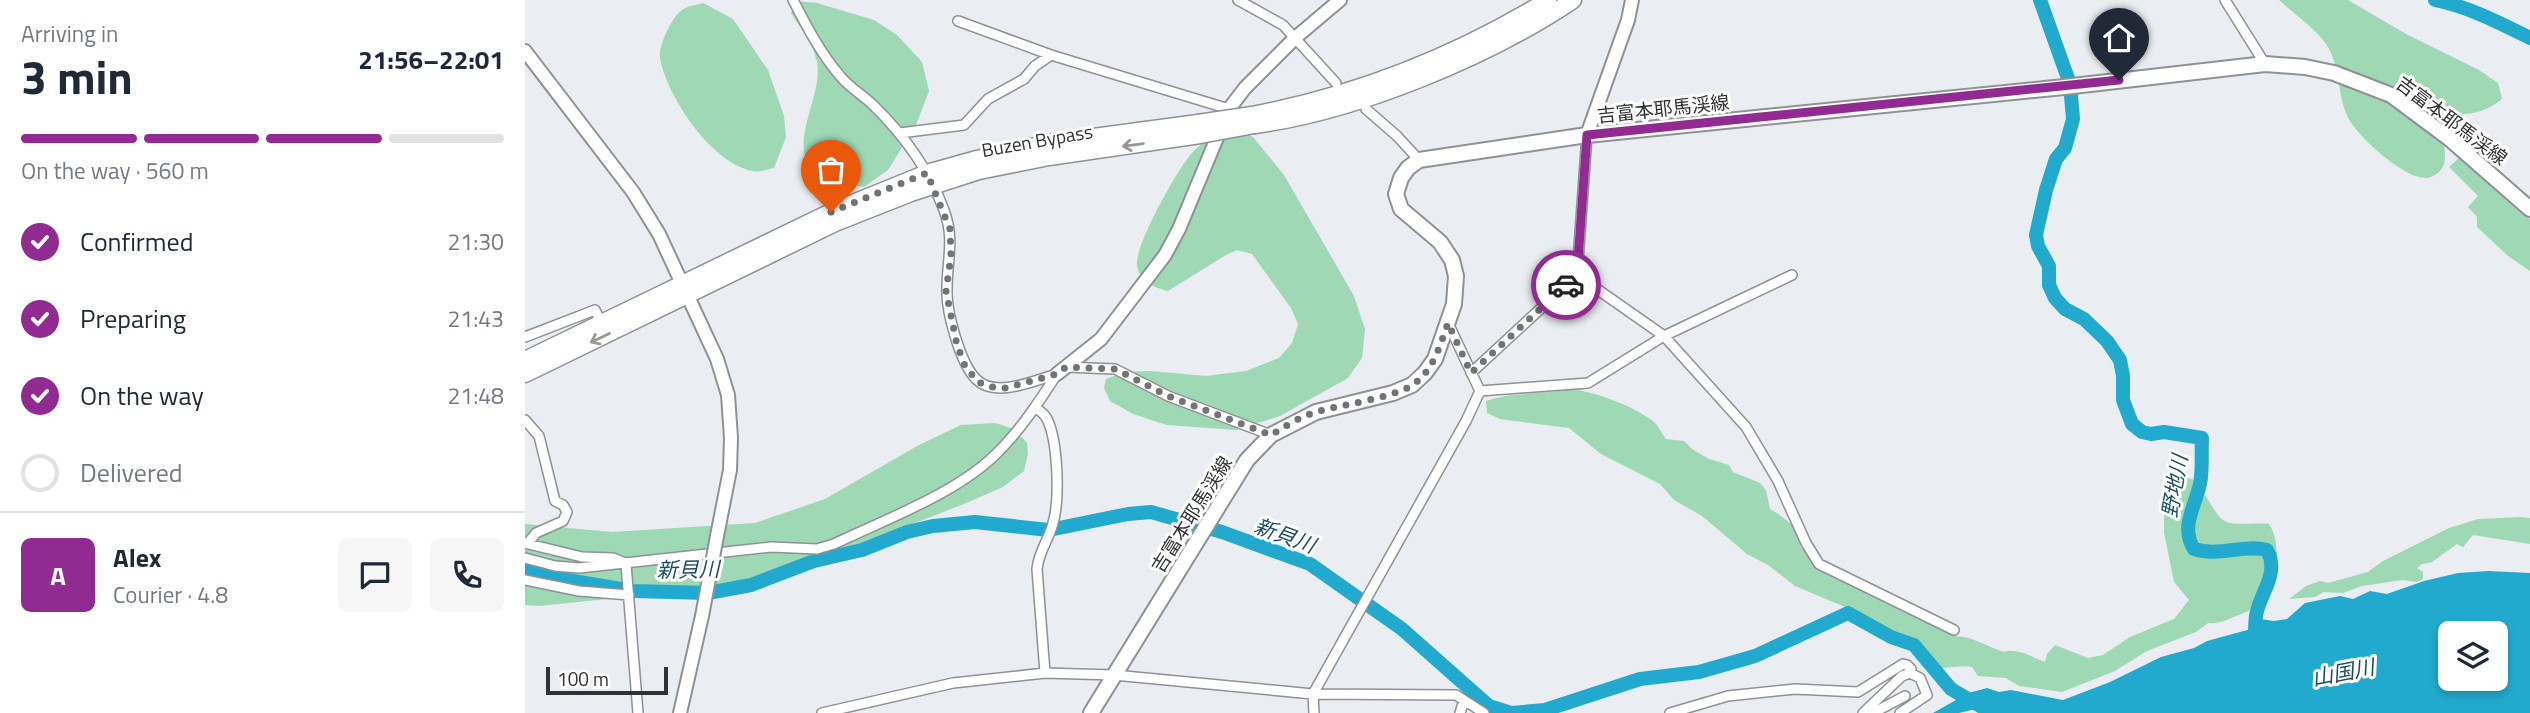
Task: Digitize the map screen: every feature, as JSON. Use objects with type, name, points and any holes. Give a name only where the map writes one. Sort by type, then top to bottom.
[{"type":"highway","name":"Buzen Bypass","points":[[525,360],[601,322],[684,289],[929,179],[1254,120],[1379,82],[1439,58],[1548,0]]},
{"type":"highway","name":"Buzen Bypass","points":[[1254,120],[1280,122],[1383,92],[1443,70],[1513,35],[1573,0]]},
{"type":"highway","name":"Buzen Bypass","points":[[525,374],[684,289]]},
{"type":"main road","name":"吉富本耶馬渓線","points":[[1091,713],[1247,460],[1271,435],[1315,412],[1393,393],[1412,385],[1435,359],[1454,304],[1456,276],[1452,260],[1440,242],[1401,209],[1396,194],[1401,178],[1408,168],[1419,160],[1587,135],[2265,64],[2305,67],[2334,73],[2391,95],[2450,139],[2530,209]]},
{"type":"street","points":[[793,0],[819,49],[842,79],[873,105],[900,134],[929,179],[950,229],[951,256],[946,291],[957,345],[965,366],[978,382],[1005,388],[1061,371],[1115,369],[1168,396],[1271,435]]},
{"type":"street","points":[[1238,0],[1283,25],[1336,83]]},
{"type":"street","points":[[525,558],[579,568],[771,547],[817,549],[834,544],[965,479],[994,456],[1035,408],[1061,371],[1101,339],[1165,256],[1229,109],[1261,69],[1340,0]]},
{"type":"street","points":[[1471,373],[1577,275],[1587,135],[1628,20],[1632,0]]},
{"type":"street","points":[[2225,0],[2265,64]]},
{"type":"street","points":[[958,21],[1051,55],[1229,109]]},
{"type":"street","points":[[525,51],[633,192],[659,234],[717,359],[728,395],[730,470],[680,713]]},
{"type":"street","points":[[900,134],[964,125],[988,99],[1024,79],[1035,65],[1051,55]]},
{"type":"street","points":[[1366,109],[1419,160]]},
{"type":"street","points":[[1577,275],[1664,336],[1746,427],[1778,481],[1806,543],[1819,564],[1954,629]]},
{"type":"street","points":[[1480,391],[1588,383],[1664,336],[1792,275]]},
{"type":"street","points":[[525,337],[595,310],[601,322]]},
{"type":"street","points":[[1448,323],[1480,391]]},
{"type":"street","points":[[1314,713],[1313,694],[1466,421],[1480,391]]},
{"type":"street","points":[[1035,408],[1044,413],[1048,421],[1057,460],[1054,522],[1038,554],[1037,569],[1045,673]]},
{"type":"street","points":[[525,419],[539,436],[555,502],[563,505],[567,512],[562,520],[536,533],[526,543]]},
{"type":"street","points":[[526,543],[583,557],[613,558],[626,564]]},
{"type":"street","points":[[626,564],[638,713]]},
{"type":"street","points":[[525,580],[579,591],[629,595]]},
{"type":"street","points":[[1670,713],[1728,696],[1795,690],[1858,692],[1896,667],[1907,665],[1911,669],[1910,673]]},
{"type":"street","points":[[822,713],[953,683],[1045,673],[1114,675],[1313,694],[1457,695],[1484,713]]},
{"type":"street","points":[[1863,713],[1902,676],[1910,673],[1920,678],[1927,695],[1900,713]]},
{"type":"street","points":[[1873,713],[1905,696]]},
{"type":"street","points":[[1460,713],[1464,700]]},
{"type":"green space","points":[[2279,0],[2348,0],[2406,34],[2479,70],[2498,83],[2502,99],[2481,111],[2450,117],[2444,127],[2445,158],[2439,172],[2422,178],[2411,174],[2386,158],[2355,129],[2346,112],[2335,63],[2326,44]]},
{"type":"green space","points":[[796,1],[817,3],[874,20],[897,35],[922,62],[929,91],[916,125],[888,170],[864,187],[820,178],[807,160],[804,138],[818,74],[810,42],[791,13]]},
{"type":"green space","points":[[703,3],[733,19],[768,70],[784,116],[786,137],[774,168],[753,171],[722,156],[694,126],[664,74],[660,53],[670,25],[682,10]]},
{"type":"green space","points":[[1227,127],[1253,137],[1284,175],[1354,296],[1365,329],[1362,358],[1348,378],[1280,416],[1236,430],[1167,425],[1133,414],[1110,401],[1104,388],[1106,379],[1125,372],[1151,371],[1206,376],[1246,371],[1279,358],[1292,343],[1298,324],[1291,308],[1252,254],[1237,250],[1168,291],[1148,283],[1138,271],[1138,255],[1143,241],[1177,174],[1196,149]]},
{"type":"green space","points":[[2460,157],[2530,219],[2530,271],[2508,256],[2477,227],[2477,217],[2468,207],[2478,196],[2449,167]]},
{"type":"green space","points":[[1571,389],[1603,396],[1625,405],[1655,423],[1666,439],[1684,441],[1709,459],[1729,465],[1733,472],[1760,483],[1766,490],[1770,509],[1796,529],[1803,537],[1800,547],[1822,563],[1921,614],[1950,631],[1952,636],[1971,639],[2001,651],[2020,652],[2045,662],[2047,654],[2055,645],[2088,658],[2103,655],[2130,637],[2174,619],[2189,600],[2174,582],[2164,532],[2164,516],[2169,496],[2179,474],[2196,481],[2201,501],[2205,495],[2223,520],[2239,524],[2269,524],[2276,543],[2277,567],[2274,586],[2265,599],[2249,610],[2221,622],[2208,623],[2196,632],[2147,651],[2115,671],[2062,692],[2019,686],[2006,678],[1978,676],[1972,667],[1934,667],[1925,657],[1923,647],[1914,640],[1895,635],[1845,607],[1795,586],[1768,565],[1747,554],[1702,516],[1674,500],[1660,484],[1601,454],[1569,428],[1500,419],[1487,413],[1486,401],[1496,398]]},
{"type":"green space","points":[[995,423],[1014,429],[1027,443],[1028,454],[1024,471],[1003,487],[802,567],[695,590],[539,606],[525,605],[525,524],[612,532],[755,523],[825,499],[919,445],[961,425]]},
{"type":"green space","points":[[2530,518],[2530,544],[2473,535],[2463,547],[2457,544],[2432,562],[2417,568],[2423,572],[2423,579],[2417,582],[2402,580],[2362,586],[2343,593],[2324,592],[2315,597],[2289,599],[2306,586],[2320,581],[2328,583],[2368,572],[2383,561],[2449,528],[2478,519]]},
{"type":"water","name":"山国川","points":[[2458,573],[2530,573],[2530,713],[1981,713],[1989,706],[1959,713],[1933,713],[1956,700],[1944,684],[1948,681],[1965,694],[1987,688],[2063,700],[2110,682],[2161,657],[2251,629],[2254,618],[2274,621],[2287,619],[2305,603],[2340,596],[2353,599],[2370,591],[2387,594]]},
{"type":"waterway","name":"野地川","points":[[2040,0],[2070,84],[2073,119],[2065,148],[2056,159],[2046,190],[2036,235],[2038,246],[2049,266],[2049,285],[2055,298],[2065,309],[2084,319],[2107,341],[2120,360],[2123,400],[2132,424],[2142,432],[2151,434],[2164,432],[2202,438],[2201,478],[2188,525],[2190,541],[2194,549],[2203,551],[2249,548],[2267,550],[2271,573],[2257,611],[2255,634]]},
{"type":"waterway","points":[[2435,0],[2472,11],[2530,38]]},
{"type":"waterway","name":"新貝川","points":[[525,568],[567,580],[633,591],[708,593],[751,585],[814,561],[862,550],[907,532],[933,526],[975,522],[1049,530],[1151,512],[1222,532],[1310,564],[1402,629],[1489,706],[1511,713],[1545,710],[1640,679],[1699,672],[1755,656],[1848,613],[1891,637],[1914,645],[1951,689],[1992,713]]},
{"type":"way so far","points":[[831,212],[927,173],[950,229],[951,256],[946,291],[957,345],[965,366],[978,382],[1005,388],[1057,374],[1066,367],[1115,369],[1168,396],[1271,435],[1315,412],[1393,393],[1412,385],[1435,359],[1448,323],[1471,373],[1566,285]]},
{"type":"route","points":[[1566,285],[1577,275],[1587,135],[2119,80]]}]
